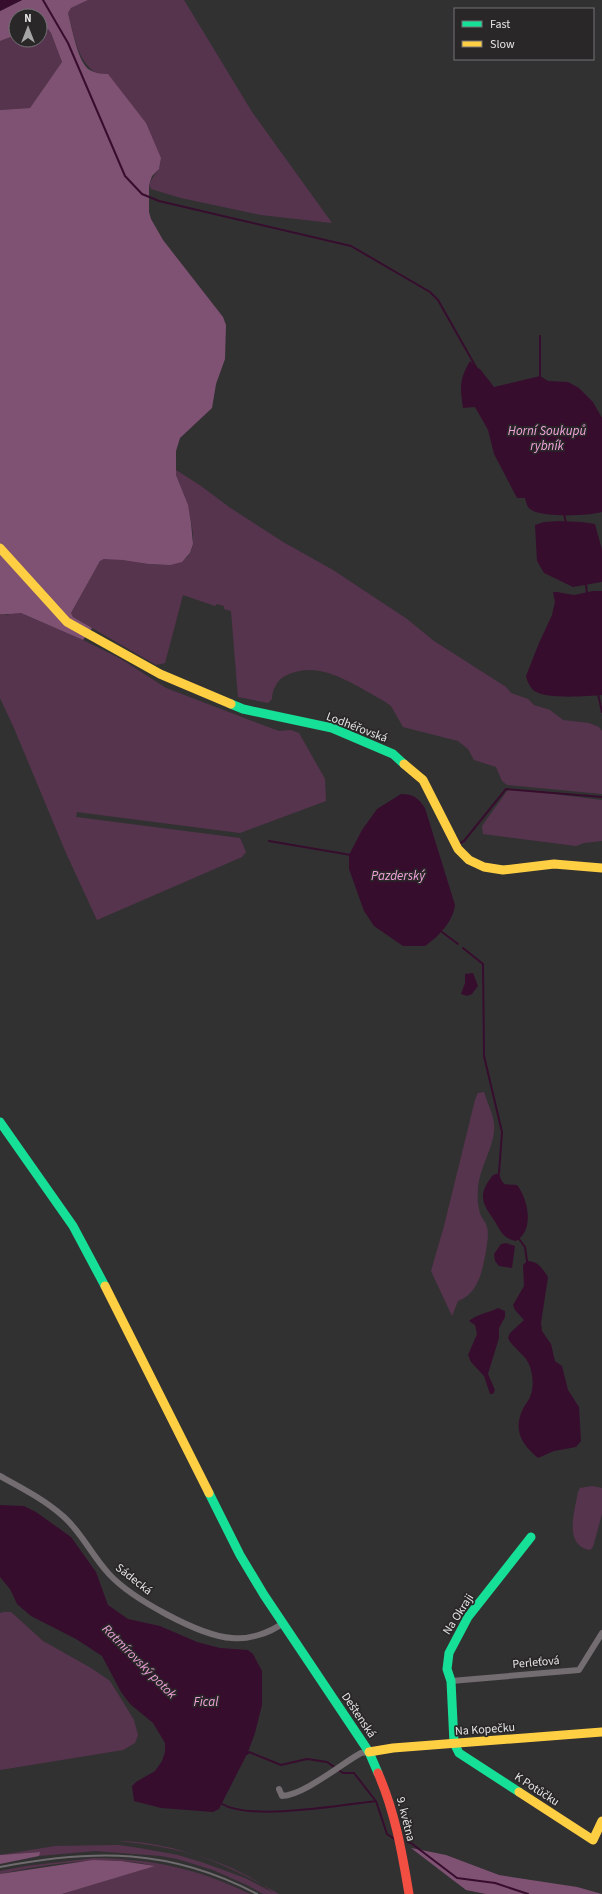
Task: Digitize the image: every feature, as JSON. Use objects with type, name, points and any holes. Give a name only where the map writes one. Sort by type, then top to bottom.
[{"type":"street","name":"Lodhéřovská","points":[[0,548],[67,622],[160,674],[243,709],[332,728],[393,754],[423,780],[458,849],[469,860],[484,867],[503,870],[554,864],[602,868]]},
{"type":"street","name":"Deštenská","points":[[0,1122],[73,1226],[89,1253],[240,1555],[369,1752],[361,1753],[311,1785],[288,1796],[282,1796],[279,1789]]},
{"type":"street","name":"Sádecká","points":[[0,1476],[43,1500],[63,1515],[75,1527],[94,1556],[110,1575],[164,1612],[210,1634],[242,1639],[278,1627],[283,1622]]},
{"type":"street","name":"Na Okraji","points":[[454,1743],[451,1681],[447,1669],[449,1653],[456,1636],[468,1617],[494,1582],[532,1537]]},
{"type":"street","name":"Perleťová","points":[[451,1681],[579,1670],[602,1633]]},
{"type":"street","name":"Na Kopečku","points":[[369,1752],[382,1749],[602,1732]]},
{"type":"street","name":"K Potůčku","points":[[454,1743],[459,1753],[593,1840],[602,1820]]},
{"type":"street","name":"9. května","points":[[369,1752],[389,1798],[401,1845],[409,1894]]},
{"type":"shaded area","points":[[22,0],[88,0],[71,8],[68,13],[80,57],[89,70],[97,73],[108,74],[146,123],[161,158],[159,169],[152,176],[149,185],[149,212],[151,219],[163,240],[223,317],[226,325],[225,359],[216,384],[212,408],[180,438],[176,451],[176,475],[188,505],[191,523],[193,544],[190,553],[182,562],[170,565],[148,564],[123,560],[104,559],[100,561],[71,613],[73,617],[92,628],[83,640],[21,613],[0,614],[0,110],[30,108],[62,62],[48,29],[48,8],[8,8],[8,38],[0,41],[0,11]]},
{"type":"shaded area","points":[[88,0],[184,0],[252,112],[332,223],[261,215],[181,198],[151,189],[149,185],[160,165],[157,150],[96,73],[84,62],[74,38],[68,13],[71,8]]},
{"type":"shaded area","points":[[48,29],[51,33],[62,62],[30,108],[0,110],[0,41],[8,38],[8,48],[48,48]]},
{"type":"shaded area","points":[[176,470],[283,542],[333,570],[407,619],[434,641],[506,687],[511,693],[528,699],[534,705],[550,710],[563,720],[589,723],[599,727],[602,731],[602,794],[507,785],[502,781],[496,767],[474,760],[468,749],[458,741],[403,727],[391,706],[384,701],[348,681],[323,672],[311,670],[298,671],[285,676],[276,686],[272,699],[268,703],[238,697],[231,611],[224,609],[224,606],[217,604],[215,606],[183,595],[165,663],[156,665],[73,617],[71,613],[100,561],[111,558],[148,564],[165,564],[176,563],[185,559],[189,555],[193,538],[192,527],[183,492],[176,475]]},
{"type":"shaded area","points":[[21,613],[83,640],[121,659],[166,688],[279,731],[291,730],[299,733],[325,779],[326,801],[240,833],[77,812],[76,817],[240,838],[246,852],[242,857],[97,920],[66,853],[0,698],[0,614],[7,615]]},
{"type":"shaded area","points":[[512,789],[602,800],[602,841],[584,843],[576,846],[483,834],[482,826],[507,791]]},
{"type":"shaded area","points":[[484,1092],[494,1124],[494,1132],[481,1173],[478,1192],[480,1213],[488,1230],[487,1245],[481,1274],[475,1287],[471,1293],[458,1301],[452,1316],[431,1271],[444,1226],[475,1100],[478,1093]]},
{"type":"shaded area","points":[[592,1486],[602,1488],[602,1514],[593,1547],[590,1550],[582,1547],[576,1541],[573,1517],[580,1488]]},
{"type":"shaded area","points":[[11,1612],[43,1641],[91,1668],[110,1681],[134,1720],[138,1735],[135,1743],[123,1750],[0,1770],[0,1613]]},
{"type":"shaded area","points":[[118,1841],[140,1842],[199,1856],[138,1843]]},
{"type":"shaded area","points":[[119,1845],[178,1855],[204,1863],[245,1878],[274,1893],[261,1884],[279,1894],[263,1894],[213,1870],[177,1859],[161,1856],[95,1851],[39,1856],[39,1852],[0,1855],[55,1846]]},
{"type":"shaded area","points":[[411,1848],[446,1855],[499,1875],[577,1887],[602,1894],[486,1894],[466,1890]]},
{"type":"shaded area","points":[[40,1852],[39,1856],[0,1864],[0,1855]]},
{"type":"shaded area","points":[[199,1856],[220,1863],[261,1884],[241,1874]]},
{"type":"shaded area","points":[[94,1858],[136,1860],[192,1871],[250,1894],[62,1894],[154,1866],[136,1862],[77,1862],[37,1867],[0,1874],[0,1871],[26,1866]]},
{"type":"shaded area","points":[[93,1860],[121,1861],[155,1866],[62,1894],[0,1894],[0,1874]]},
{"type":"water","points":[[0,0],[22,0],[0,11]]},
{"type":"water","name":"Horní Soukupů rybník","points":[[470,361],[480,369],[494,387],[540,376],[548,381],[568,382],[579,388],[593,402],[602,418],[602,512],[576,515],[544,514],[530,509],[527,506],[525,498],[517,498],[494,454],[488,430],[475,407],[463,408],[461,384],[464,373]]},
{"type":"water","points":[[559,521],[595,524],[602,550],[602,582],[573,587],[544,573],[537,561],[535,525],[544,522]]},
{"type":"water","points":[[593,591],[602,591],[602,695],[556,696],[539,693],[533,690],[526,676],[552,615],[555,602],[553,592],[574,595]]},
{"type":"water","name":"Pazderský","points":[[401,794],[415,797],[425,808],[455,905],[454,911],[448,923],[435,938],[425,946],[403,946],[374,926],[364,911],[349,869],[349,855],[362,830],[377,809]]},
{"type":"water","points":[[473,973],[478,986],[472,994],[467,996],[461,994],[465,983],[465,974]]},
{"type":"water","points":[[499,1173],[503,1183],[517,1185],[527,1206],[528,1222],[526,1230],[516,1241],[502,1234],[484,1203],[483,1193],[488,1182],[493,1175]]},
{"type":"water","points":[[506,1243],[515,1246],[512,1268],[499,1266],[495,1261],[494,1254],[501,1244]]},
{"type":"water","points":[[527,1261],[537,1264],[542,1268],[548,1277],[541,1323],[542,1331],[551,1344],[555,1361],[562,1366],[568,1390],[579,1407],[581,1441],[576,1447],[554,1451],[538,1458],[523,1441],[519,1428],[521,1413],[530,1398],[532,1390],[533,1382],[531,1371],[526,1359],[508,1338],[510,1333],[524,1320],[515,1310],[513,1305],[524,1286],[523,1265]]},
{"type":"water","points":[[498,1308],[505,1311],[505,1317],[499,1328],[499,1338],[488,1374],[495,1390],[493,1394],[490,1394],[484,1376],[471,1362],[468,1355],[477,1334],[475,1325],[469,1321]]},
{"type":"water","name":"Fical","points":[[0,1505],[24,1506],[36,1512],[71,1537],[96,1572],[108,1605],[128,1619],[160,1626],[197,1642],[220,1648],[248,1650],[253,1654],[262,1671],[262,1705],[255,1733],[248,1752],[219,1809],[213,1812],[161,1808],[134,1801],[132,1786],[155,1771],[162,1761],[165,1752],[165,1743],[153,1723],[130,1704],[121,1692],[102,1656],[76,1639],[31,1616],[17,1604],[10,1589],[0,1577]]},
{"type":"waterway","points":[[43,0],[68,43],[125,176],[142,194],[159,201],[351,246],[430,292],[438,300],[477,369]]},
{"type":"waterway","points":[[540,336],[540,376]]},
{"type":"waterway","points":[[564,514],[566,523]]},
{"type":"waterway","points":[[586,584],[587,594]]},
{"type":"waterway","points":[[598,694],[602,712]]},
{"type":"waterway","points":[[460,843],[464,841],[506,789],[602,797]]},
{"type":"waterway","points":[[269,841],[351,855]]},
{"type":"waterway","points":[[442,932],[458,944]]},
{"type":"waterway","points":[[463,948],[483,964],[484,1056],[502,1132],[499,1173]]},
{"type":"waterway","points":[[519,1239],[525,1247],[527,1261]]},
{"type":"waterway","points":[[247,1754],[249,1752],[281,1765],[307,1759],[327,1762],[343,1773],[354,1773],[375,1800]]},
{"type":"waterway","name":"Ratmírovský potok","points":[[222,1804],[236,1809],[274,1812],[376,1801],[387,1834],[396,1840]]},
{"type":"waterway","name":"Ratmírovský potok","points":[[407,1842],[411,1843],[457,1878],[495,1883],[528,1894]]},
{"type":"railway","points":[[0,1867],[68,1857],[131,1856],[162,1860],[193,1868],[225,1879],[257,1894]]},
{"type":"traffic: fast","points":[[231,704],[243,709],[332,728],[393,754],[404,764]]},
{"type":"traffic: fast","points":[[0,1122],[73,1226],[105,1286]]},
{"type":"traffic: fast","points":[[209,1493],[240,1555],[264,1595],[369,1752],[378,1773]]},
{"type":"traffic: fast","points":[[519,1792],[459,1753],[454,1743],[451,1681],[447,1669],[449,1653],[468,1617],[531,1537]]},
{"type":"traffic: slow","points":[[0,548],[67,622],[160,674],[231,704]]},
{"type":"traffic: slow","points":[[404,764],[423,780],[458,849],[469,860],[484,867],[503,870],[554,864],[602,868]]},
{"type":"traffic: slow","points":[[105,1286],[209,1493]]},
{"type":"traffic: slow","points":[[369,1752],[393,1748],[602,1732]]},
{"type":"traffic: slow","points":[[519,1792],[593,1840],[602,1821]]},
{"type":"traffic: jam","points":[[378,1773],[389,1802],[401,1848],[409,1894]]}]
